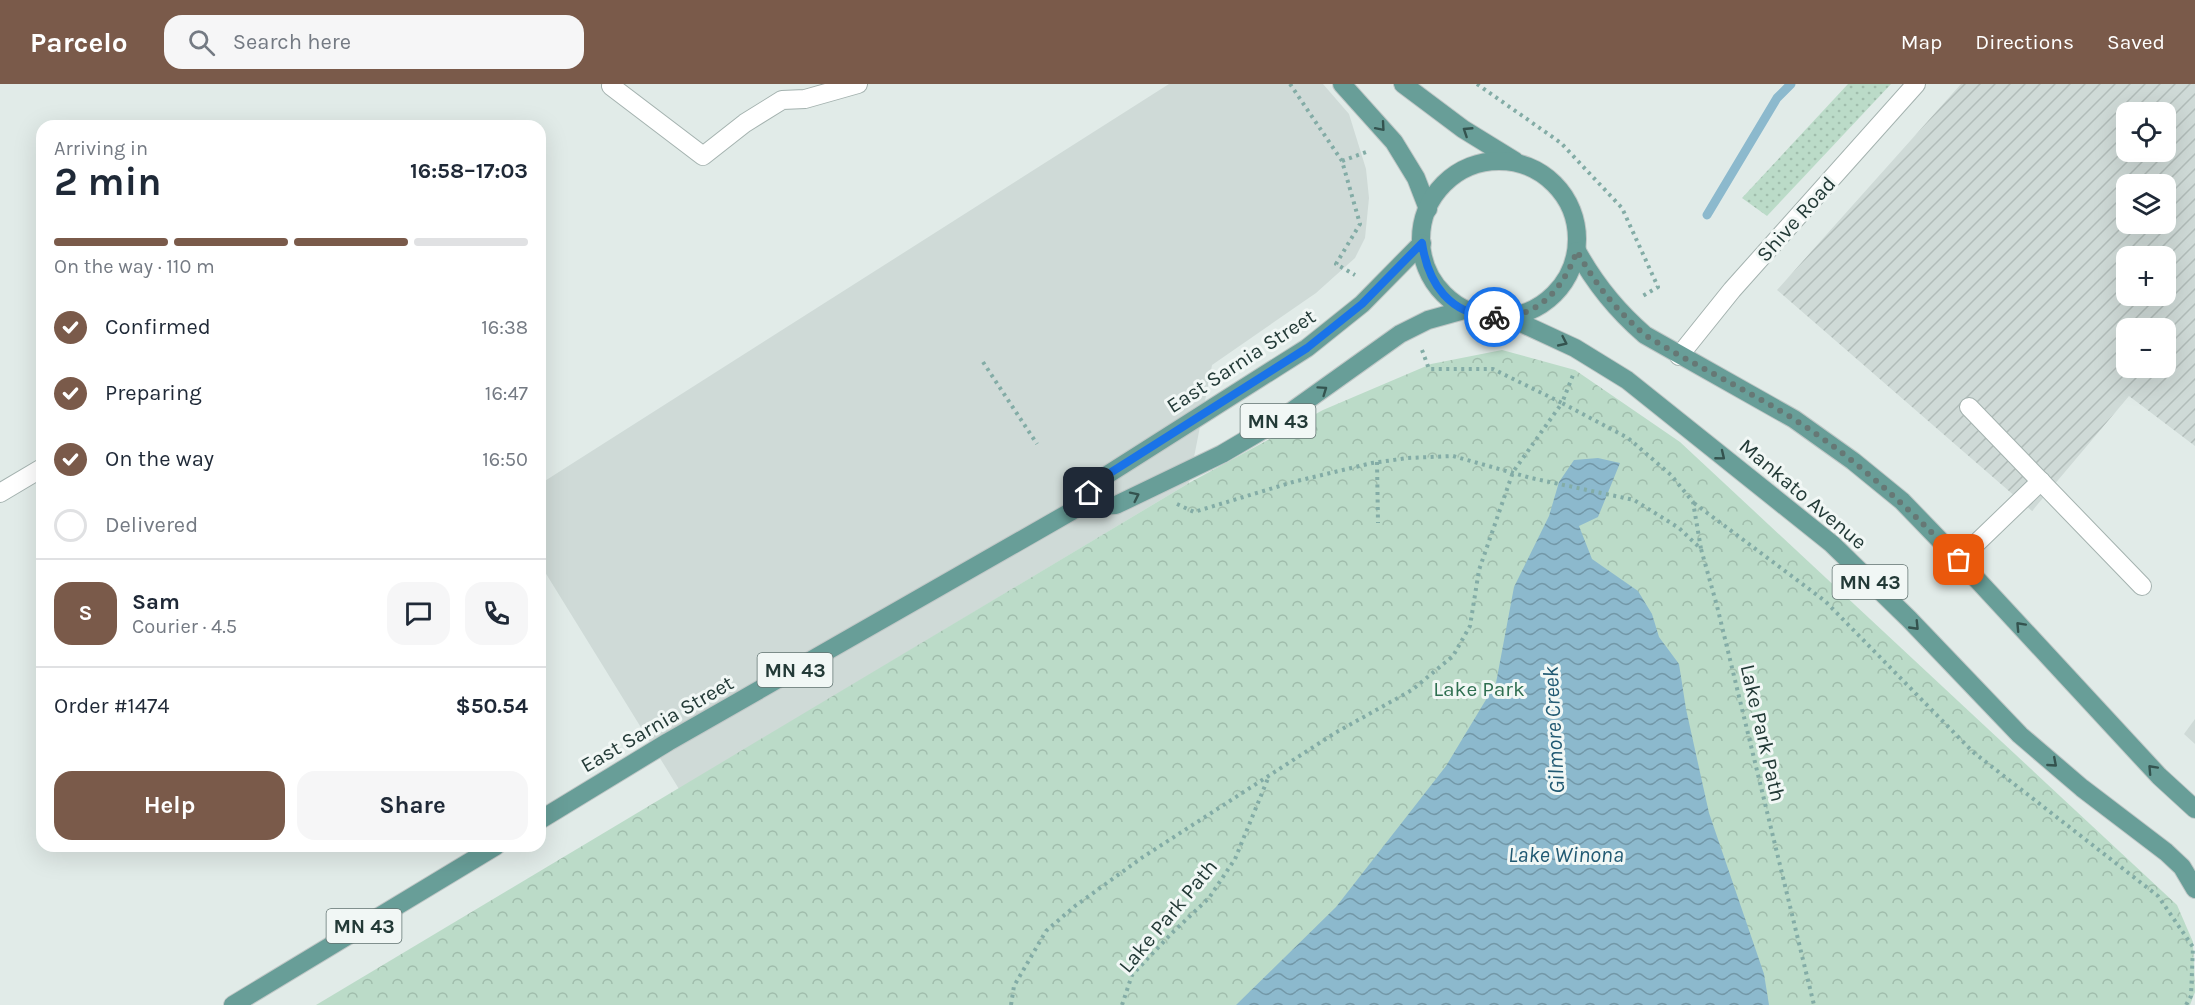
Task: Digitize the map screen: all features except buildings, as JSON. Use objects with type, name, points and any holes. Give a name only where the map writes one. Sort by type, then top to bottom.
[{"type":"main road","points":[[1342,84],[1394,142],[1416,178],[1428,209]]},
{"type":"main road","name":"Mankato Avenue","points":[[1403,84],[1463,129],[1516,162],[1535,168],[1548,176],[1562,191],[1572,208],[1577,229],[1577,251],[1568,274],[1553,294],[1532,309],[1510,318]]},
{"type":"main road","name":"Mankato Avenue","points":[[1516,162],[1496,161],[1466,169],[1442,188],[1428,209],[1422,229],[1425,265],[1433,283],[1447,298],[1464,310],[1487,317],[1510,318],[1575,348],[1627,380],[1832,544],[2020,735],[2082,788],[2166,852],[2182,867],[2195,889]]},
{"type":"main road","name":"East Sarnia Street","points":[[546,816],[668,742],[1079,507],[1099,480],[1307,348],[1362,304],[1422,243]]},
{"type":"main road","name":"Mankato Avenue","points":[[1577,251],[1599,288],[1624,317],[1645,335],[1794,419],[1853,461],[1902,501],[2159,776],[2195,809]]},
{"type":"main road","name":"East Sarnia Street","points":[[1079,507],[1116,505],[1222,454],[1278,421],[1400,334],[1428,320],[1464,310]]},
{"type":"main road","name":"MN 43","points":[[233,1005],[486,852]]},
{"type":"street","points":[[612,84],[610,86],[703,156],[745,123],[782,99],[805,99],[858,84]]},
{"type":"street","name":"Shive Road","points":[[1679,356],[1732,290],[1916,84]]},
{"type":"street","points":[[1969,406],[2142,586]]},
{"type":"street","points":[[0,493],[36,472]]},
{"type":"street","points":[[1959,560],[2041,481]]},
{"type":"path","points":[[1290,84],[1342,161],[1360,224],[1336,264]]},
{"type":"path","points":[[1477,84],[1561,143],[1622,208],[1659,288]]},
{"type":"path","points":[[982,362],[1037,444]]},
{"type":"path","points":[[1429,369],[1493,369],[1628,438],[1671,475],[1693,502],[1825,601],[1973,752],[2158,896],[2193,947],[2191,996],[2186,1005]]},
{"type":"path","points":[[1011,1005],[1014,986],[1046,931],[1075,906],[1143,857],[1335,733],[1412,690],[1453,656],[1470,626],[1479,570],[1513,472],[1562,403]]},
{"type":"path","points":[[1159,484],[1167,497],[1181,508],[1194,512],[1293,482],[1377,462],[1453,456],[1531,478],[1634,500],[1679,528],[1701,549]]},
{"type":"path","points":[[1377,462],[1378,523]]},
{"type":"path","name":"Lake Park Path","points":[[1693,502],[1701,549],[1717,606],[1814,1005]]},
{"type":"path","name":"Lake Park Path","points":[[1122,1005],[1132,975],[1209,898],[1235,859],[1270,776]]},
{"type":"shaded area","points":[[1169,84],[1323,84],[1349,114],[1366,169],[1369,198],[1365,238],[1355,258],[1316,293],[1212,365],[1189,483],[679,789],[546,574],[546,480]]},
{"type":"shaded area","points":[[1961,84],[2195,84],[2195,446],[2129,396],[2032,511],[1777,290]]},
{"type":"shaded area","points":[[2195,719],[2195,744],[2184,734]]},
{"type":"green space","points":[[1848,84],[1891,84],[1767,216],[1742,198]]},
{"type":"green space","name":"Lake Park","points":[[1502,350],[1575,370],[1680,442],[2177,905],[2193,942],[2195,992],[2190,1005],[316,1005],[1189,483],[1323,410],[1431,364]]},
{"type":"water","name":"Lake Winona","points":[[1598,458],[1620,463],[1598,517],[1579,526],[1592,559],[1638,591],[1652,614],[1659,637],[1679,664],[1686,709],[1709,813],[1764,974],[1769,1005],[1236,1005],[1336,907],[1446,766],[1496,683],[1514,587],[1549,516],[1559,482],[1574,460]]},
{"type":"waterway","name":"Gilmore Creek","points":[[1707,215],[1777,98],[1791,84]]},
{"type":"way so far","points":[[1494,317],[1510,318],[1532,309],[1553,294],[1568,274],[1577,251],[1589,274],[1604,295],[1645,335],[1794,419],[1853,461],[1902,501],[1959,560]]},
{"type":"route","points":[[1089,493],[1099,480],[1307,348],[1362,304],[1422,243],[1425,265],[1433,283],[1447,298],[1464,310],[1494,317]]}]
